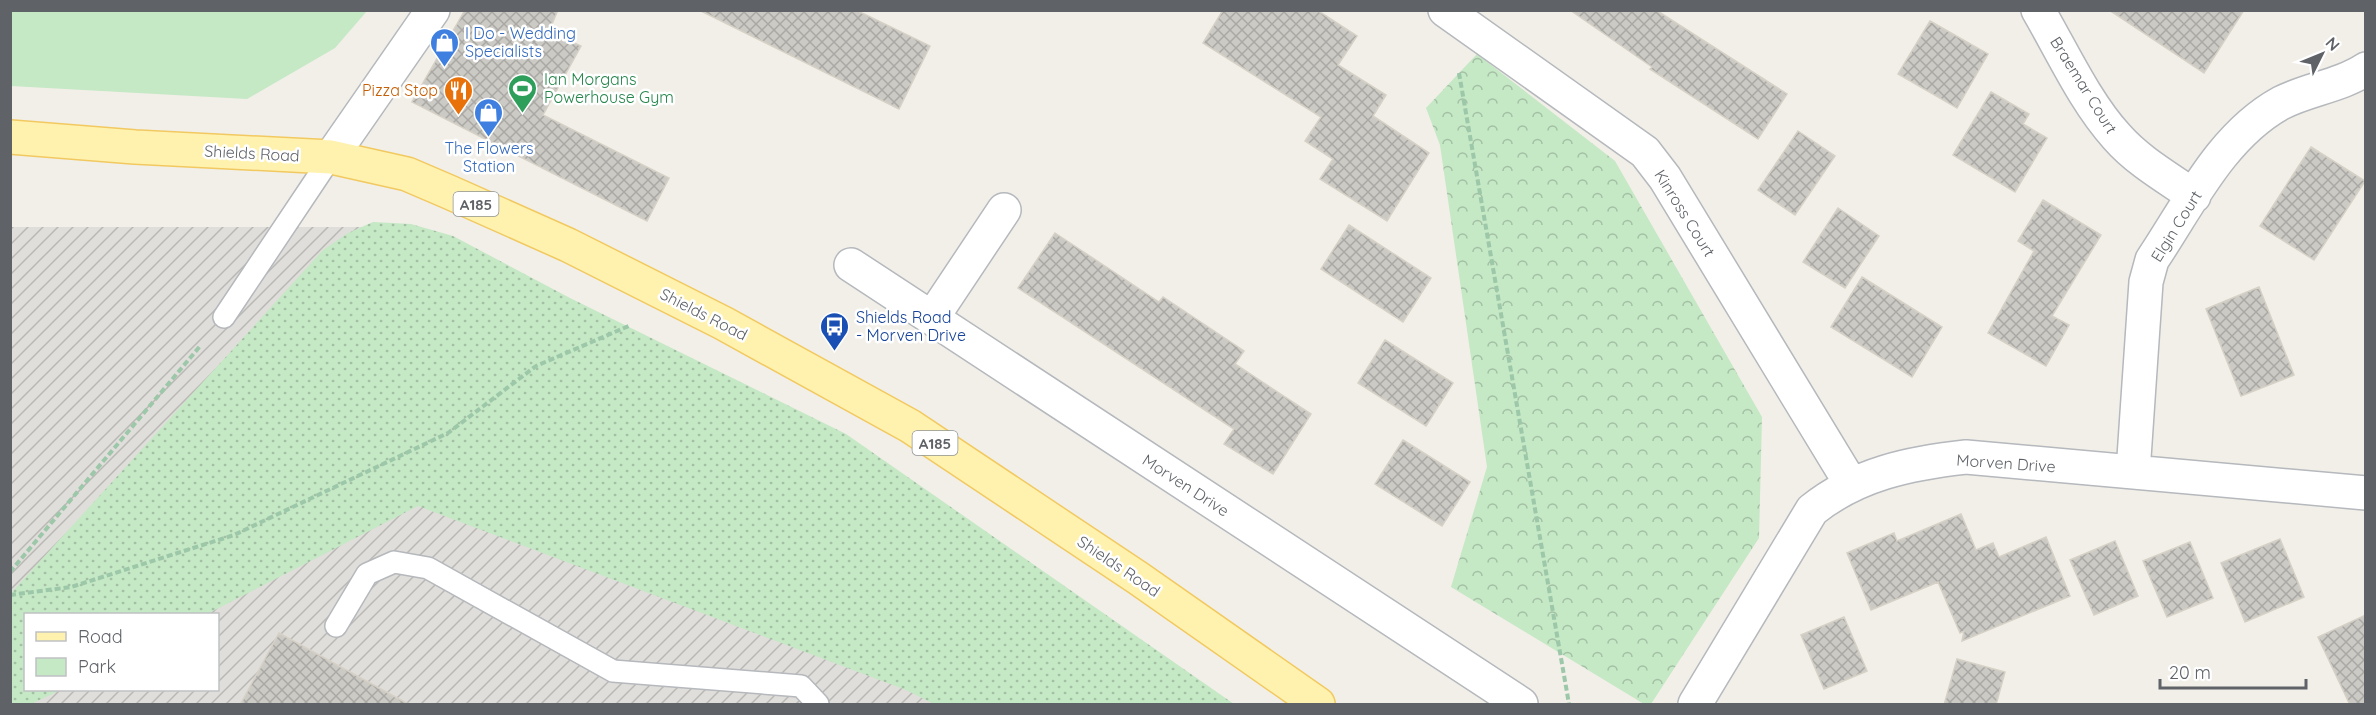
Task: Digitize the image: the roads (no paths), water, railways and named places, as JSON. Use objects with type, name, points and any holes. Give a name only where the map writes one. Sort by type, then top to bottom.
[{"type":"main road","name":"Shields Road","points":[[10,137],[135,147],[331,156],[407,174],[568,245],[682,303],[910,426],[1138,578],[1318,705]]},
{"type":"street","points":[[331,156],[432,10]]},
{"type":"street","name":"Braemar Court","points":[[2038,10],[2102,117],[2117,137],[2140,158],[2194,196]]},
{"type":"street","name":"Kinross Court","points":[[1448,11],[1645,152],[1665,178],[1851,484]]},
{"type":"street","name":"Elgin Court","points":[[2133,472],[2146,282],[2152,260],[2230,143],[2256,119],[2283,102],[2354,77],[2366,69]]},
{"type":"street","points":[[932,318],[1004,210]]},
{"type":"street","name":"Morven Drive","points":[[851,265],[1521,705]]},
{"type":"street","name":"Morven Drive","points":[[1695,705],[1812,510],[1830,495],[1851,484],[1913,464],[1966,457],[2366,493]]},
{"type":"lane","points":[[224,317],[331,156]]},
{"type":"lane","points":[[336,626],[367,574],[394,562],[428,568],[613,671],[801,686],[818,705]]},
{"type":"place","name":"I Do - Wedding Specialists","points":[[444,68]]},
{"type":"place","name":"Ian Morgans Powerhouse Gym","points":[[523,114]]},
{"type":"place","name":"Pizza Stop","points":[[459,116]]},
{"type":"place","name":"The Flowers Station","points":[[489,138]]},
{"type":"place","name":"Shields Road - Morven Drive","points":[[835,352]]}]
